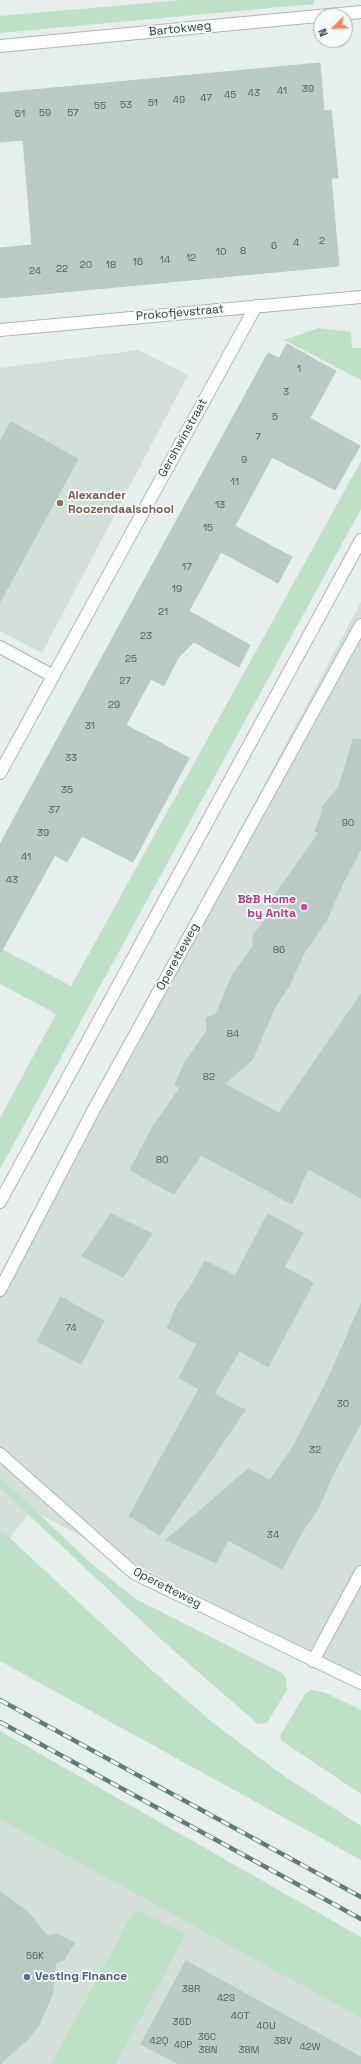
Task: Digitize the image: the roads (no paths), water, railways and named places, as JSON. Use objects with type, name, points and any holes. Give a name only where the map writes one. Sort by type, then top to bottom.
[{"type":"street","name":"Bartokweg","points":[[0,46],[361,12]]},
{"type":"street","name":"Prokofjevstraat","points":[[0,330],[361,297]]},
{"type":"street","name":"Gershwinstraat","points":[[0,773],[256,306]]},
{"type":"street","points":[[0,1202],[361,540]]},
{"type":"street","name":"Operetteweg","points":[[0,1290],[92,1113],[361,625]]},
{"type":"street","points":[[0,647],[53,676]]},
{"type":"street","name":"Operetteweg","points":[[0,1454],[134,1573],[361,1683]]},
{"type":"street","points":[[313,1661],[361,1572]]},
{"type":"railway","points":[[0,1700],[361,1897]]},
{"type":"railway","points":[[0,1722],[361,1919]]},
{"type":"place","name":"Alexander Roozendaalschool","points":[[60,503]]},
{"type":"place","name":"B&B Home by Anita","points":[[304,907]]},
{"type":"place","name":"Vesting Finance","points":[[27,1977]]}]
